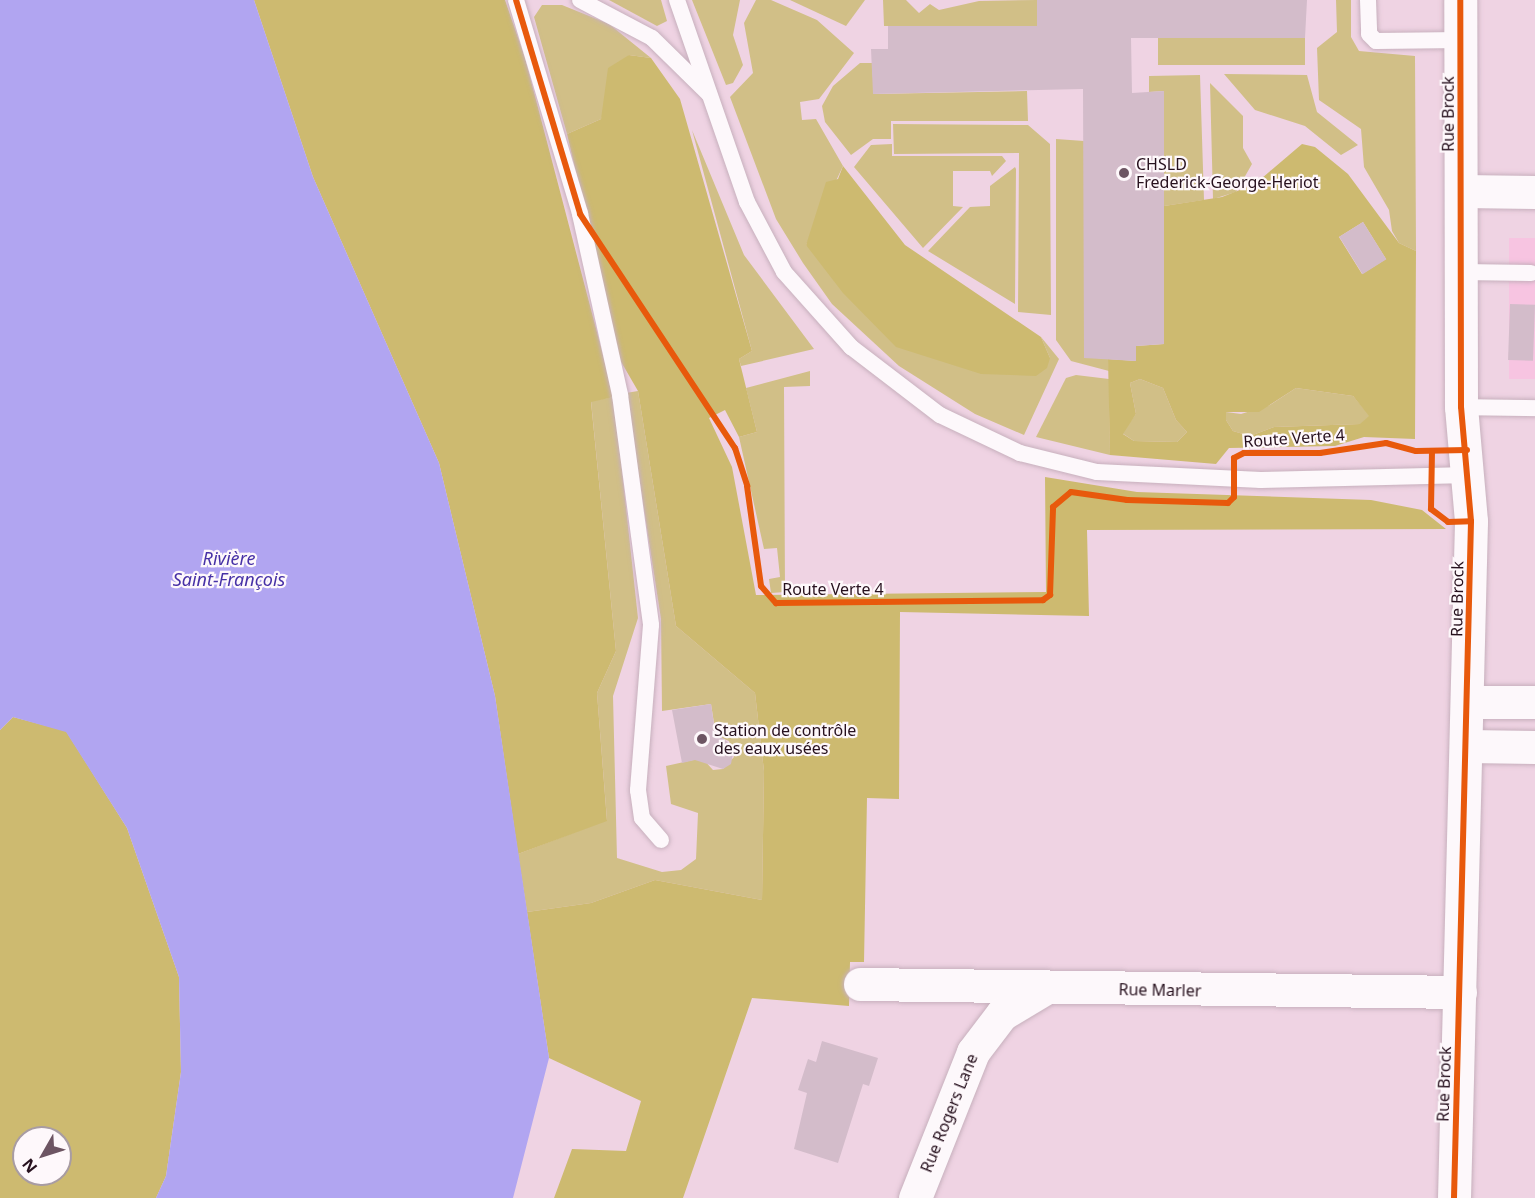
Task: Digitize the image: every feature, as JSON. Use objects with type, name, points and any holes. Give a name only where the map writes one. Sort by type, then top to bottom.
[{"type":"street","name":"Rue Brock","points":[[1454,1198],[1469,702],[1469,476],[1461,406],[1460,0]]},
{"type":"street","points":[[1462,191],[1535,192]]},
{"type":"street","points":[[1469,702],[1535,702]]},
{"type":"street","points":[[1468,746],[1535,747]]},
{"type":"street","name":"Rue Marler","points":[[860,984],[1044,989],[1460,993]]},
{"type":"street","name":"Rue Rogers Lane","points":[[915,1198],[973,1052],[1002,1014],[1044,989]]},
{"type":"lane","points":[[516,0],[580,214],[620,395],[651,625],[638,790],[642,818],[661,840]]},
{"type":"lane","points":[[580,0],[652,38],[711,96]]},
{"type":"lane","points":[[677,0],[747,202],[804,298],[877,370],[968,430],[1036,459],[1132,475],[1261,480],[1469,476]]},
{"type":"lane","points":[[1368,0],[1369,34],[1376,41],[1461,40]]},
{"type":"lane","points":[[1462,272],[1531,273]]},
{"type":"lane","points":[[1461,406],[1535,408]]},
{"type":"shaded area","points":[[254,0],[505,0],[525,58],[614,397],[591,402],[616,651],[597,693],[607,821],[518,854],[495,696],[439,463],[313,177]]},
{"type":"shaded area","points":[[609,0],[661,0],[667,21],[657,26]]},
{"type":"shaded area","points":[[692,0],[740,0],[733,35],[743,65],[733,83],[726,85]]},
{"type":"shaded area","points":[[756,0],[771,0],[817,20],[854,53],[819,99],[800,102],[802,120],[816,119],[843,166],[806,245],[1050,358],[1041,337],[1059,359],[1024,435],[975,414],[899,366],[832,304],[803,263],[776,219],[730,97],[753,73],[744,23]]},
{"type":"shaded area","points":[[790,0],[865,0],[846,26]]},
{"type":"shaded area","points":[[883,0],[906,0],[919,13],[930,4],[939,10],[979,1],[1037,0],[1037,26],[884,26]]},
{"type":"shaded area","points":[[1336,0],[1351,0],[1351,37],[1359,51],[1415,56],[1416,251],[1399,243],[1392,231],[1389,210],[1364,167],[1361,129],[1319,100],[1317,48],[1337,32]]},
{"type":"shaded area","points":[[542,5],[562,5],[609,24],[651,58],[629,55],[601,119],[567,134],[534,17]]},
{"type":"shaded area","points":[[1158,38],[1305,38],[1305,65],[1158,65]]},
{"type":"shaded area","points":[[629,55],[651,58],[680,99],[752,351],[739,359],[757,432],[739,437],[725,410],[709,418],[732,467],[756,595],[1046,592],[1045,477],[1137,492],[1371,500],[1422,510],[1446,529],[1087,530],[1089,616],[900,612],[899,799],[867,798],[864,962],[850,962],[849,1006],[752,998],[683,1198],[554,1198],[572,1149],[626,1151],[641,1101],[549,1058],[527,912],[591,903],[655,880],[762,900],[764,771],[755,693],[676,626],[638,391],[620,360],[567,134],[601,119],[608,68]]},
{"type":"shaded area","points":[[860,63],[872,63],[874,94],[1027,91],[1028,121],[891,121],[891,139],[873,139],[851,155],[825,122],[822,106],[833,86]]},
{"type":"shaded area","points":[[1224,74],[1307,75],[1317,112],[1358,145],[1341,155],[1305,126],[1255,110]]},
{"type":"shaded area","points":[[1200,75],[1204,200],[1164,206],[1164,91],[1149,92],[1149,76]]},
{"type":"shaded area","points":[[1210,83],[1243,116],[1243,148],[1252,164],[1236,192],[1213,199]]},
{"type":"shaded area","points":[[893,124],[1028,125],[1050,144],[1051,315],[1018,312],[1019,153],[894,154]]},
{"type":"shaded area","points":[[692,130],[744,255],[814,349],[741,366],[739,359],[752,351]]},
{"type":"shaded area","points":[[1056,139],[1084,141],[1084,357],[1108,359],[1109,371],[1071,361],[1056,340]]},
{"type":"shaded area","points":[[892,144],[892,156],[1002,156],[1006,161],[992,176],[990,171],[953,171],[953,206],[963,207],[923,248],[854,167],[871,145]]},
{"type":"shaded area","points":[[1302,144],[1315,147],[1348,174],[1399,243],[1416,251],[1415,439],[1364,437],[1335,446],[1229,448],[1216,464],[1110,455],[1108,359],[1136,361],[1136,346],[1164,344],[1164,206],[1222,197],[1255,184]],"holes":[[[1363,222],[1386,259],[1362,274],[1339,237]],[[1140,379],[1163,388],[1176,420],[1187,432],[1177,442],[1134,441],[1123,434],[1136,414],[1130,383]],[[1296,388],[1353,396],[1369,416],[1360,424],[1274,427],[1250,436],[1233,431],[1226,420],[1226,412],[1259,412]]]},
{"type":"shaded area","points":[[843,166],[905,245],[1041,337],[1050,358],[1047,368],[1036,376],[981,374],[896,347],[843,293],[806,245],[826,182],[838,179]]},
{"type":"shaded area","points":[[1015,167],[1015,304],[928,251],[970,207],[990,206],[990,186]]},
{"type":"shaded area","points":[[1509,238],[1535,238],[1535,379],[1509,379]]},
{"type":"shaded area","points":[[810,371],[810,386],[784,387],[785,592],[771,593],[769,579],[780,577],[777,548],[764,549],[739,437],[757,432],[746,388]]},
{"type":"shaded area","points":[[1076,375],[1109,379],[1110,455],[1036,437],[1066,378]]},
{"type":"shaded area","points":[[1140,379],[1163,388],[1176,420],[1187,432],[1177,442],[1134,441],[1122,433],[1136,414],[1130,383]]},
{"type":"shaded area","points":[[1296,388],[1353,396],[1370,416],[1361,424],[1274,427],[1250,436],[1233,431],[1226,420],[1226,412],[1241,414],[1270,405]]},
{"type":"shaded area","points":[[638,391],[676,626],[755,693],[764,771],[762,900],[655,880],[591,903],[527,912],[518,854],[607,820],[597,693],[616,651],[591,401],[614,397],[638,618],[613,696],[617,858],[662,872],[681,870],[696,859],[698,813],[671,804],[666,766],[702,758],[713,770],[723,769],[734,757],[729,741],[716,736],[711,704],[662,711],[661,619],[626,393]]},
{"type":"shaded area","points":[[13,717],[66,731],[127,828],[179,977],[181,1072],[166,1176],[156,1198],[0,1198],[0,730]]},
{"type":"water","name":"Rivière Saint-François","points":[[0,0],[254,0],[313,177],[439,463],[495,696],[549,1058],[513,1198],[156,1198],[166,1176],[181,1072],[179,977],[127,828],[66,732],[13,717],[0,730]]},
{"type":"building","name":"CHSLD Frederick-George-Heriot","points":[[1037,0],[1307,0],[1305,38],[1131,38],[1132,93],[1164,91],[1164,344],[1136,346],[1136,361],[1084,358],[1083,89],[873,94],[871,49],[888,49],[888,26],[1037,26]]},
{"type":"building","points":[[1363,222],[1386,259],[1363,274],[1339,237]]},
{"type":"building","points":[[1510,304],[1535,305],[1533,361],[1508,360]]},
{"type":"building","name":"Station de contrôle des eaux usées","points":[[711,704],[715,731],[734,748],[731,764],[723,769],[695,760],[682,763],[672,710]]},
{"type":"building","points":[[822,1041],[878,1058],[869,1086],[863,1084],[838,1163],[794,1149],[807,1093],[798,1090],[808,1059],[816,1062]]},
{"type":"cycle path","name":"Route Verte 4","points":[[516,0],[580,214],[735,448],[747,486],[761,586],[776,603],[1043,600],[1050,595],[1053,507],[1071,492],[1127,500],[1228,503],[1234,497],[1234,458],[1244,453],[1320,453],[1386,443],[1416,451],[1467,450]]},
{"type":"cycle path","points":[[1454,1198],[1471,521],[1461,407],[1460,0]]},
{"type":"cycle path","points":[[1432,451],[1431,509],[1448,522],[1471,521]]},
{"type":"place","name":"CHSLD Frederick-George-Heriot","points":[[1124,173]]},
{"type":"place","name":"Station de contrôle des eaux usées","points":[[702,739]]}]
